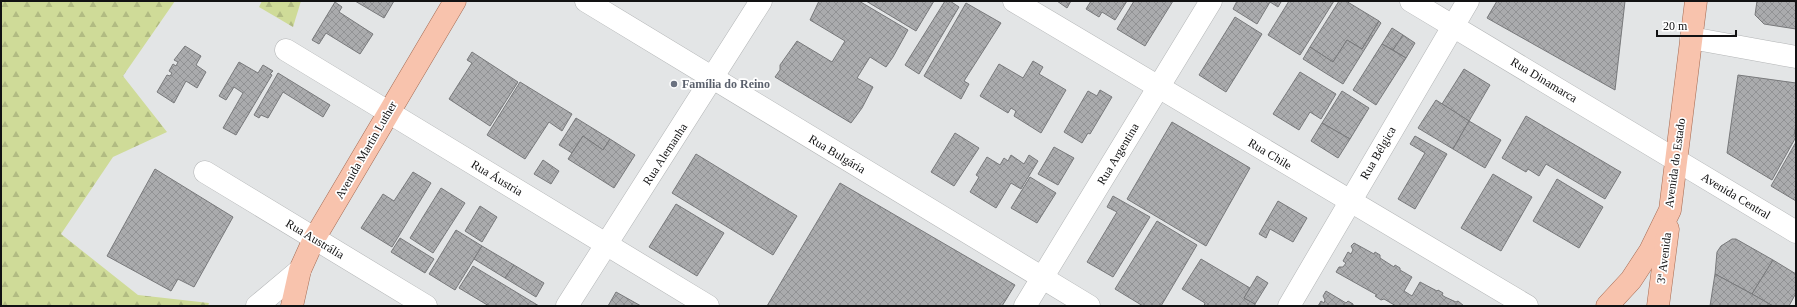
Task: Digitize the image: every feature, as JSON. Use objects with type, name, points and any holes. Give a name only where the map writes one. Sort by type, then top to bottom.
[{"type":"main road","name":"Avenida Martin Luther","points":[[292,306],[300,270],[314,239],[455,1]]},
{"type":"main road","name":"Avenida do Estado","points":[[1607,306],[1630,280],[1650,250],[1670,210],[1696,1]]},
{"type":"main road","name":"3ª Avenida","points":[[1658,306],[1670,210]]},
{"type":"main road","points":[[281,306],[300,270]]},
{"type":"street","name":"Rua Bulgária","points":[[586,1],[1089,306]]},
{"type":"street","name":"Rua Alemanha","points":[[568,306],[761,1]]},
{"type":"street","name":"Rua Chile","points":[[1014,1],[1526,306]]},
{"type":"street","name":"Rua Argentina","points":[[1024,306],[1211,1]]},
{"type":"street","name":"Rua Dinamarca","points":[[1411,1],[1676,160]]},
{"type":"street","name":"Rua Bélgica","points":[[1289,306],[1468,1]]},
{"type":"street","points":[[1691,38],[1796,57]]},
{"type":"street","name":"Rua Áustria","points":[[286,50],[708,306]]},
{"type":"street","name":"Avenida Central","points":[[1676,160],[1796,232]]},
{"type":"street","name":"Rua Austrália","points":[[205,172],[426,306]]},
{"type":"street","points":[[257,306],[300,270]]},
{"type":"green space","points":[[1,1],[175,1],[123,76],[167,132],[113,157],[61,234],[138,295],[209,303],[208,306],[1,306]]},
{"type":"green space","points":[[262,1],[301,1],[293,27],[259,7]]},
{"type":"building","points":[[355,1],[394,1],[384,18]]},
{"type":"building","points":[[819,1],[859,1],[908,30],[886,67],[870,57],[857,78],[873,87],[862,108],[851,123],[775,77],[780,70],[780,65],[797,41],[832,62],[845,41],[810,20]]},
{"type":"building","points":[[866,1],[934,1],[916,31]]},
{"type":"building","points":[[945,1],[950,1],[959,7],[919,74],[905,65]]},
{"type":"building","points":[[1057,1],[1071,1],[1067,8]]},
{"type":"building","points":[[1091,1],[1127,1],[1115,20],[1102,12],[1099,17],[1086,9]]},
{"type":"building","points":[[1134,1],[1173,1],[1145,46],[1117,29]]},
{"type":"building","points":[[1237,1],[1281,2],[1278,7],[1270,2],[1257,24],[1233,9]]},
{"type":"building","points":[[1289,1],[1334,1],[1300,55],[1268,35]]},
{"type":"building","points":[[1339,1],[1346,1],[1379,21],[1362,49],[1347,40],[1333,62],[1310,47]]},
{"type":"building","points":[[1497,1],[1625,1],[1615,90],[1487,18]]},
{"type":"building","points":[[1757,1],[1796,1],[1796,29],[1764,24],[1755,15]]},
{"type":"building","points":[[335,2],[342,7],[339,12],[373,34],[360,54],[326,33],[319,44],[312,40]]},
{"type":"building","points":[[966,3],[1001,23],[964,81],[969,84],[961,99],[924,76]]},
{"type":"building","points":[[1235,17],[1262,34],[1226,92],[1199,75]]},
{"type":"building","points":[[1379,21],[1381,23],[1343,84],[1303,59],[1310,47],[1333,62],[1347,40],[1362,49]]},
{"type":"building","points":[[1392,28],[1403,35],[1393,50],[1382,44]]},
{"type":"building","points":[[1403,35],[1415,43],[1406,58],[1393,50]]},
{"type":"building","points":[[1382,44],[1406,58],[1376,105],[1353,90]]},
{"type":"building","points":[[185,46],[201,56],[196,65],[206,72],[197,88],[186,81],[174,103],[157,92],[167,75],[170,76],[172,73],[169,71],[173,64],[176,66],[178,62],[174,60]]},
{"type":"building","points":[[472,52],[518,82],[490,126],[449,99],[472,63],[467,60]]},
{"type":"building","points":[[1033,61],[1043,67],[1039,74],[1066,90],[1041,133],[1014,116],[1016,111],[1011,108],[1008,113],[980,96],[999,64],[1023,78]]},
{"type":"building","points":[[239,62],[258,73],[263,65],[273,71],[236,135],[223,128],[243,93],[234,87],[226,100],[219,96]]},
{"type":"building","points":[[1464,69],[1490,85],[1469,121],[1442,104]]},
{"type":"building","points":[[1300,72],[1336,94],[1321,119],[1310,112],[1299,130],[1273,114]]},
{"type":"building","points":[[278,73],[330,105],[323,117],[283,92],[268,118],[261,115],[259,118],[254,115]]},
{"type":"building","points":[[1738,75],[1796,83],[1796,124],[1794,136],[1796,137],[1772,180],[1727,153]]},
{"type":"building","points":[[520,82],[572,114],[562,131],[549,122],[525,159],[487,135]]},
{"type":"building","points":[[1100,90],[1112,97],[1090,134],[1088,133],[1082,143],[1064,132],[1088,91],[1097,96]]},
{"type":"building","points":[[1342,91],[1369,108],[1350,139],[1322,123]]},
{"type":"building","points":[[1436,100],[1469,121],[1453,149],[1418,128]]},
{"type":"building","points":[[1526,116],[1621,172],[1605,199],[1546,164],[1539,176],[1528,169],[1526,172],[1502,158]]},
{"type":"building","points":[[576,118],[610,139],[603,150],[583,136],[572,153],[559,145]]},
{"type":"building","points":[[1469,121],[1501,140],[1485,168],[1453,149]]},
{"type":"building","points":[[1172,122],[1250,168],[1206,246],[1127,199]]},
{"type":"building","points":[[1322,123],[1350,139],[1338,158],[1311,141]]},
{"type":"building","points":[[955,133],[979,148],[954,186],[931,172]]},
{"type":"building","points":[[583,136],[603,150],[610,139],[635,155],[614,188],[568,159]]},
{"type":"building","points":[[1415,136],[1447,154],[1415,209],[1398,199],[1425,153],[1410,144]]},
{"type":"building","points":[[1796,142],[1796,201],[1771,186]]},
{"type":"building","points":[[1054,147],[1074,158],[1058,185],[1038,174]]},
{"type":"building","points":[[696,154],[797,216],[773,255],[672,193]]},
{"type":"building","points":[[1011,155],[1024,164],[1029,155],[1038,161],[1021,189],[1011,183],[996,208],[970,192],[979,177],[976,175],[987,157],[1000,165],[1004,158],[1008,161]]},
{"type":"building","points":[[543,160],[559,171],[551,184],[534,174]]},
{"type":"building","points":[[155,169],[233,217],[194,287],[178,279],[171,291],[107,256]]},
{"type":"building","points":[[413,172],[431,183],[392,247],[361,228],[383,194],[394,201]]},
{"type":"building","points":[[1493,174],[1532,197],[1501,251],[1461,228]]},
{"type":"building","points":[[1030,177],[1056,193],[1037,223],[1011,208]]},
{"type":"building","points":[[1557,179],[1603,207],[1579,248],[1533,221]]},
{"type":"building","points":[[840,183],[1015,285],[1002,306],[767,306]]},
{"type":"building","points":[[441,188],[465,203],[433,253],[410,238]]},
{"type":"building","points":[[1113,196],[1150,217],[1113,277],[1087,262],[1117,212],[1107,207]]},
{"type":"building","points":[[1278,201],[1307,218],[1293,242],[1270,229],[1266,238],[1259,234]]},
{"type":"building","points":[[676,204],[724,233],[697,276],[649,247]]},
{"type":"building","points":[[480,206],[497,217],[482,242],[465,231]]},
{"type":"building","points":[[1157,221],[1197,245],[1161,306],[1143,306],[1115,289]]},
{"type":"building","points":[[456,230],[482,246],[455,290],[429,274]]},
{"type":"building","points":[[400,238],[434,259],[425,273],[391,252]]},
{"type":"building","points":[[1732,239],[1736,239],[1773,260],[1752,294],[1715,274],[1717,252],[1721,246]]},
{"type":"building","points":[[1354,243],[1374,254],[1375,252],[1380,255],[1380,258],[1394,267],[1395,265],[1400,268],[1400,270],[1412,277],[1404,291],[1412,296],[1420,282],[1437,291],[1438,290],[1443,293],[1442,295],[1445,297],[1456,302],[1458,301],[1464,306],[1396,306],[1384,299],[1381,300],[1375,296],[1377,295],[1336,272],[1339,267],[1343,267],[1346,263],[1343,261],[1348,252],[1351,254],[1353,250],[1351,246]]},
{"type":"building","points":[[482,246],[514,265],[505,278],[474,259]]},
{"type":"building","points":[[1201,259],[1250,288],[1244,298],[1255,304],[1255,306],[1204,306],[1205,303],[1182,289]]},
{"type":"building","points":[[1773,260],[1796,274],[1796,293],[1789,306],[1773,306],[1752,294]]},
{"type":"building","points":[[514,265],[544,283],[536,297],[505,278]]},
{"type":"building","points":[[473,266],[539,306],[489,306],[459,288]]},
{"type":"building","points":[[1715,274],[1752,294],[1773,306],[1710,306]]},
{"type":"building","points":[[1257,276],[1268,283],[1255,304],[1244,298]]},
{"type":"building","points":[[1326,291],[1346,303],[1348,301],[1353,304],[1353,306],[1318,306],[1321,301],[1324,303],[1325,300],[1323,296]]},
{"type":"building","points":[[616,292],[641,306],[608,306]]},
{"type":"place","name":"Família do Reino","points":[[674,84]]}]
